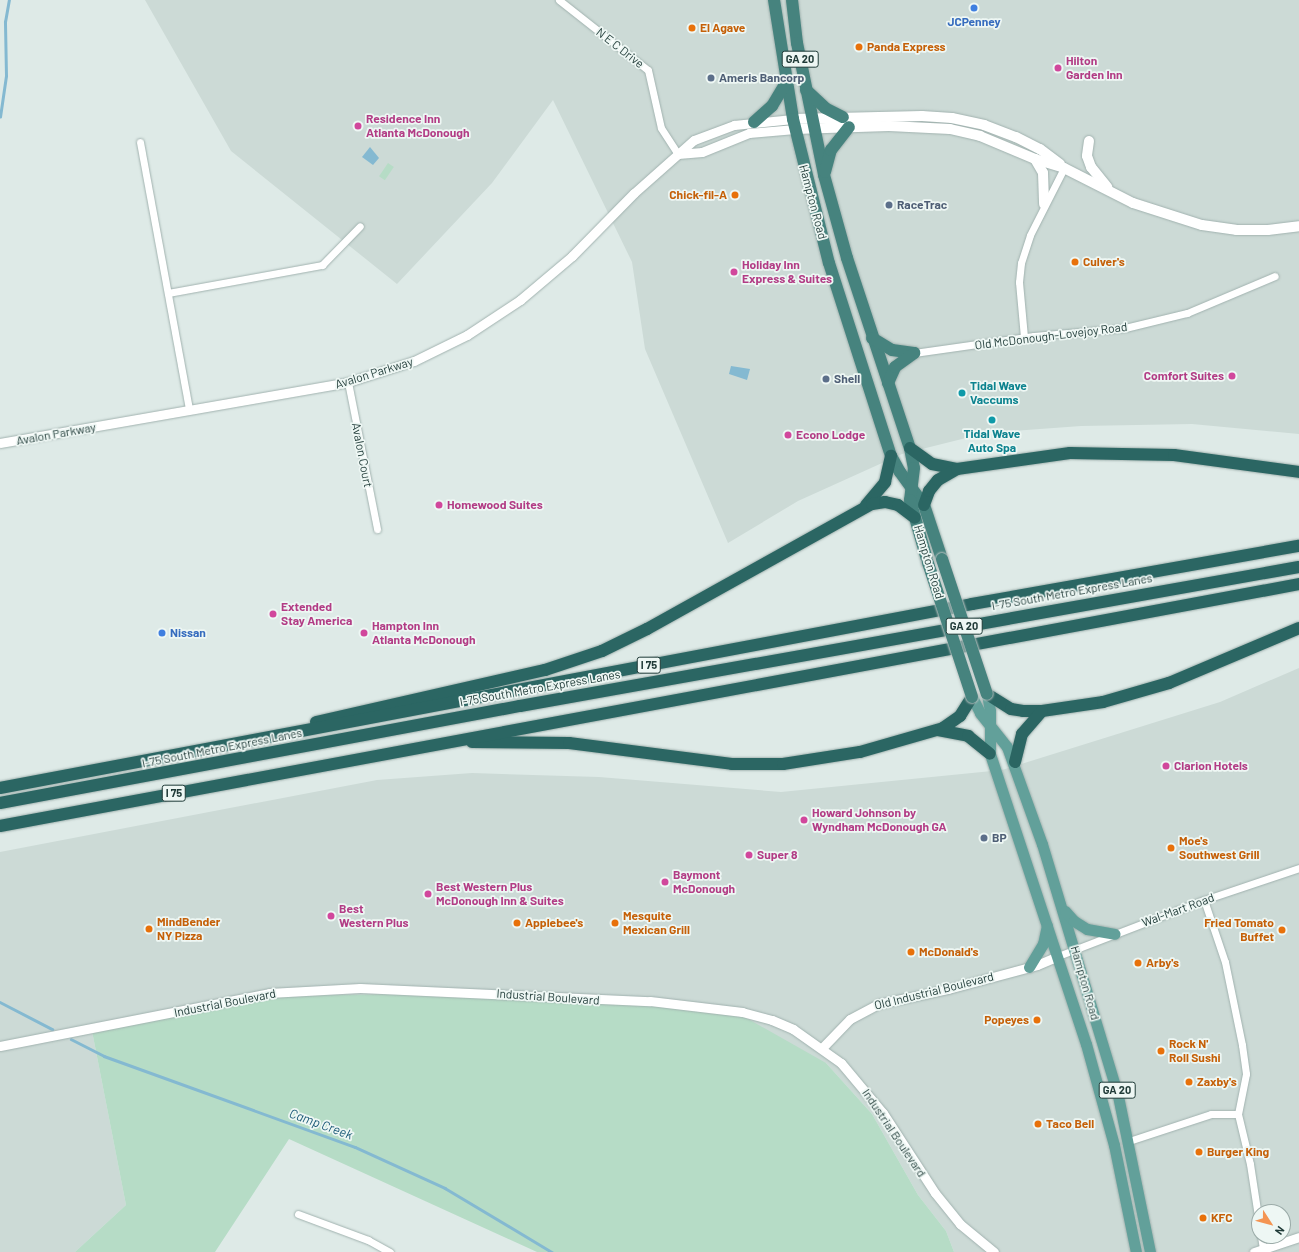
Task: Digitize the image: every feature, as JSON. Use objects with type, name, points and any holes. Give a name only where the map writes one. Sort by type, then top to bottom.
[{"type":"highway","name":"Hampton Road","points":[[774,0],[794,124],[830,263],[892,456],[900,472],[924,504],[987,694]]},
{"type":"highway","name":"Hampton Road","points":[[792,0],[812,123],[824,175],[872,338],[910,448],[914,468],[910,500],[928,563],[972,697]]},
{"type":"highway","points":[[754,122],[772,106],[787,81]]},
{"type":"highway","points":[[806,90],[825,108],[843,117]]},
{"type":"highway","points":[[824,175],[831,150],[849,127]]},
{"type":"highway","points":[[872,338],[892,350],[914,353]]},
{"type":"highway","points":[[888,383],[896,367],[914,353]]},
{"type":"highway","points":[[910,448],[932,464],[957,469],[1033,457],[1118,452],[1194,456],[1299,472]]},
{"type":"highway","points":[[866,506],[885,482],[892,456]]},
{"type":"highway","points":[[924,504],[929,491],[938,480],[957,469]]},
{"type":"highway","points":[[227,746],[389,703],[545,670],[602,651],[647,629],[866,506],[878,502],[892,503],[904,508],[915,518]]},
{"type":"highway","name":"I 75","points":[[0,788],[972,604],[1299,546]]},
{"type":"highway","name":"I-75 South Metro Express Lanes","points":[[0,803],[520,706],[1299,567]]},
{"type":"highway","name":"I 75","points":[[0,826],[1299,584]]},
{"type":"highway","points":[[987,694],[1011,709],[1042,711],[1103,702],[1150,689],[1299,628]]},
{"type":"highway","points":[[459,740],[487,744],[569,743],[732,764],[766,765],[830,759],[936,729],[960,716],[972,697]]},
{"type":"highway","points":[[1015,762],[1022,734],[1042,711]]},
{"type":"highway","points":[[936,729],[968,736],[990,754]]},
{"type":"main road","points":[[812,123],[843,117],[927,116],[984,125],[1040,149],[1064,168]]},
{"type":"main road","name":"Avalon Parkway","points":[[794,124],[812,123]]},
{"type":"main road","points":[[812,123],[849,127],[889,126],[950,129],[980,136],[1035,159],[1064,168],[1133,203],[1160,213],[1202,225],[1230,230],[1268,230],[1299,226]]},
{"type":"main road","points":[[1089,141],[1087,156],[1090,167],[1109,190]]},
{"type":"main road","points":[[1035,159],[1043,173],[1044,204]]},
{"type":"main road","name":"Hampton Road","points":[[987,694],[990,726],[990,754],[1058,956],[1101,1094],[1136,1252]]},
{"type":"main road","name":"Hampton Road","points":[[972,697],[990,726],[1007,747],[1015,762],[1062,907],[1118,1096],[1129,1141],[1150,1252]]},
{"type":"main road","points":[[1062,907],[1074,921],[1083,928],[1115,934]]},
{"type":"main road","points":[[1029,967],[1043,944],[1047,925]]},
{"type":"street","name":"N E C Drive","points":[[559,0],[648,70],[661,128],[678,154]]},
{"type":"street","name":"Avalon Parkway","points":[[0,443],[348,382],[441,349],[493,319],[572,256],[634,193],[694,140],[734,125],[754,122],[794,124]]},
{"type":"street","name":"Avalon Parkway","points":[[678,154],[702,152],[749,133],[794,124]]},
{"type":"street","points":[[140,142],[189,410]]},
{"type":"street","points":[[1024,337],[1019,282],[1021,263],[1030,235],[1044,204],[1064,168]]},
{"type":"street","points":[[168,293],[322,264],[360,226]]},
{"type":"street","name":"Old McDonough-Lovejoy Road","points":[[914,353],[1024,337],[1125,328],[1187,313],[1275,276]]},
{"type":"street","name":"Avalon Court","points":[[348,382],[377,528]]},
{"type":"street","name":"Wal-Mart Road","points":[[1058,956],[1204,900],[1299,868]]},
{"type":"street","points":[[1204,900],[1225,962],[1244,1059],[1245,1084],[1238,1114],[1248,1157],[1256,1204]]},
{"type":"street","name":"Old Industrial Boulevard","points":[[822,1048],[850,1019],[878,1004],[937,992],[1029,967],[1058,956]]},
{"type":"street","name":"Industrial Boulevard","points":[[0,1046],[269,993],[360,988],[650,1001],[716,1007],[772,1020],[793,1029],[822,1048],[859,1082],[883,1113],[935,1194],[960,1224],[994,1252]]},
{"type":"street","points":[[1129,1141],[1211,1114],[1238,1114]]},
{"type":"street","points":[[298,1214],[368,1240],[390,1252]]},
{"type":"street","points":[[1259,1251],[1299,1237]]},
{"type":"shaded area","points":[[145,0],[1299,0],[1299,434],[1192,424],[1081,426],[986,433],[902,454],[798,501],[728,543],[645,349],[632,262],[553,100],[492,183],[397,284],[231,151]]},
{"type":"shaded area","points":[[1299,668],[1299,1252],[954,1252],[946,1231],[918,1195],[872,1114],[826,1063],[92,1031],[126,1205],[75,1252],[0,1252],[0,852],[377,780],[472,773],[599,777],[781,792],[1002,770],[1220,702]]},
{"type":"green space","points":[[388,163],[394,167],[385,180],[379,176]]},
{"type":"green space","points":[[402,994],[665,1000],[743,1016],[826,1063],[872,1114],[918,1195],[946,1231],[954,1252],[537,1252],[289,1139],[215,1252],[75,1252],[126,1205],[92,1031],[271,996]]},
{"type":"water","points":[[370,147],[379,158],[373,165],[362,157]]},
{"type":"water","points":[[731,366],[750,369],[747,380],[729,374]]},
{"type":"waterway","points":[[0,117],[6,76],[5,22],[9,0]]},
{"type":"waterway","name":"Camp Creek","points":[[0,1002],[52,1029]]},
{"type":"waterway","name":"Camp Creek","points":[[71,1039],[104,1056],[355,1147],[445,1188],[552,1252]]},
{"type":"place","name":"JCPenney","points":[[974,8]]},
{"type":"place","name":"El Agave","points":[[692,28]]},
{"type":"place","name":"Panda Express","points":[[859,47]]},
{"type":"place","name":"Hilton Garden Inn","points":[[1058,68]]},
{"type":"place","name":"Ameris Bancorp","points":[[711,78]]},
{"type":"place","name":"Residence Inn Atlanta McDonough","points":[[358,126]]},
{"type":"place","name":"Chick-fil-A","points":[[735,195]]},
{"type":"place","name":"RaceTrac","points":[[889,205]]},
{"type":"place","name":"Culver's","points":[[1075,262]]},
{"type":"place","name":"Holiday Inn Express & Suites","points":[[734,272]]},
{"type":"place","name":"Comfort Suites","points":[[1232,376]]},
{"type":"place","name":"Shell","points":[[826,379]]},
{"type":"place","name":"Tidal Wave Vaccums","points":[[962,393]]},
{"type":"place","name":"Tidal Wave Auto Spa","points":[[992,420]]},
{"type":"place","name":"Econo Lodge","points":[[788,435]]},
{"type":"place","name":"Homewood Suites","points":[[439,505]]},
{"type":"place","name":"Extended Stay America","points":[[273,614]]},
{"type":"place","name":"Nissan","points":[[162,633]]},
{"type":"place","name":"Hampton Inn Atlanta McDonough","points":[[364,633]]},
{"type":"place","name":"Clarion Hotels","points":[[1166,766]]},
{"type":"place","name":"Howard Johnson by Wyndham McDonough GA","points":[[804,820]]},
{"type":"place","name":"BP","points":[[984,838]]},
{"type":"place","name":"Moe's Southwest Grill","points":[[1171,848]]},
{"type":"place","name":"Super 8","points":[[749,855]]},
{"type":"place","name":"Baymont McDonough","points":[[665,882]]},
{"type":"place","name":"Best Western Plus McDonough Inn & Suites","points":[[428,894]]},
{"type":"place","name":"Best Western Plus","points":[[331,916]]},
{"type":"place","name":"Applebee's","points":[[517,923]]},
{"type":"place","name":"Mesquite Mexican Grill","points":[[615,923]]},
{"type":"place","name":"MindBender NY Pizza","points":[[149,929]]},
{"type":"place","name":"Fried Tomato Buffet","points":[[1282,930]]},
{"type":"place","name":"McDonald's","points":[[911,952]]},
{"type":"place","name":"Arby's","points":[[1138,963]]},
{"type":"place","name":"Popeyes","points":[[1037,1020]]},
{"type":"place","name":"Rock N' Roll Sushi","points":[[1161,1051]]},
{"type":"place","name":"Zaxby's","points":[[1189,1082]]},
{"type":"place","name":"Taco Bell","points":[[1038,1124]]},
{"type":"place","name":"Burger King","points":[[1199,1152]]},
{"type":"place","name":"KFC","points":[[1203,1218]]}]
